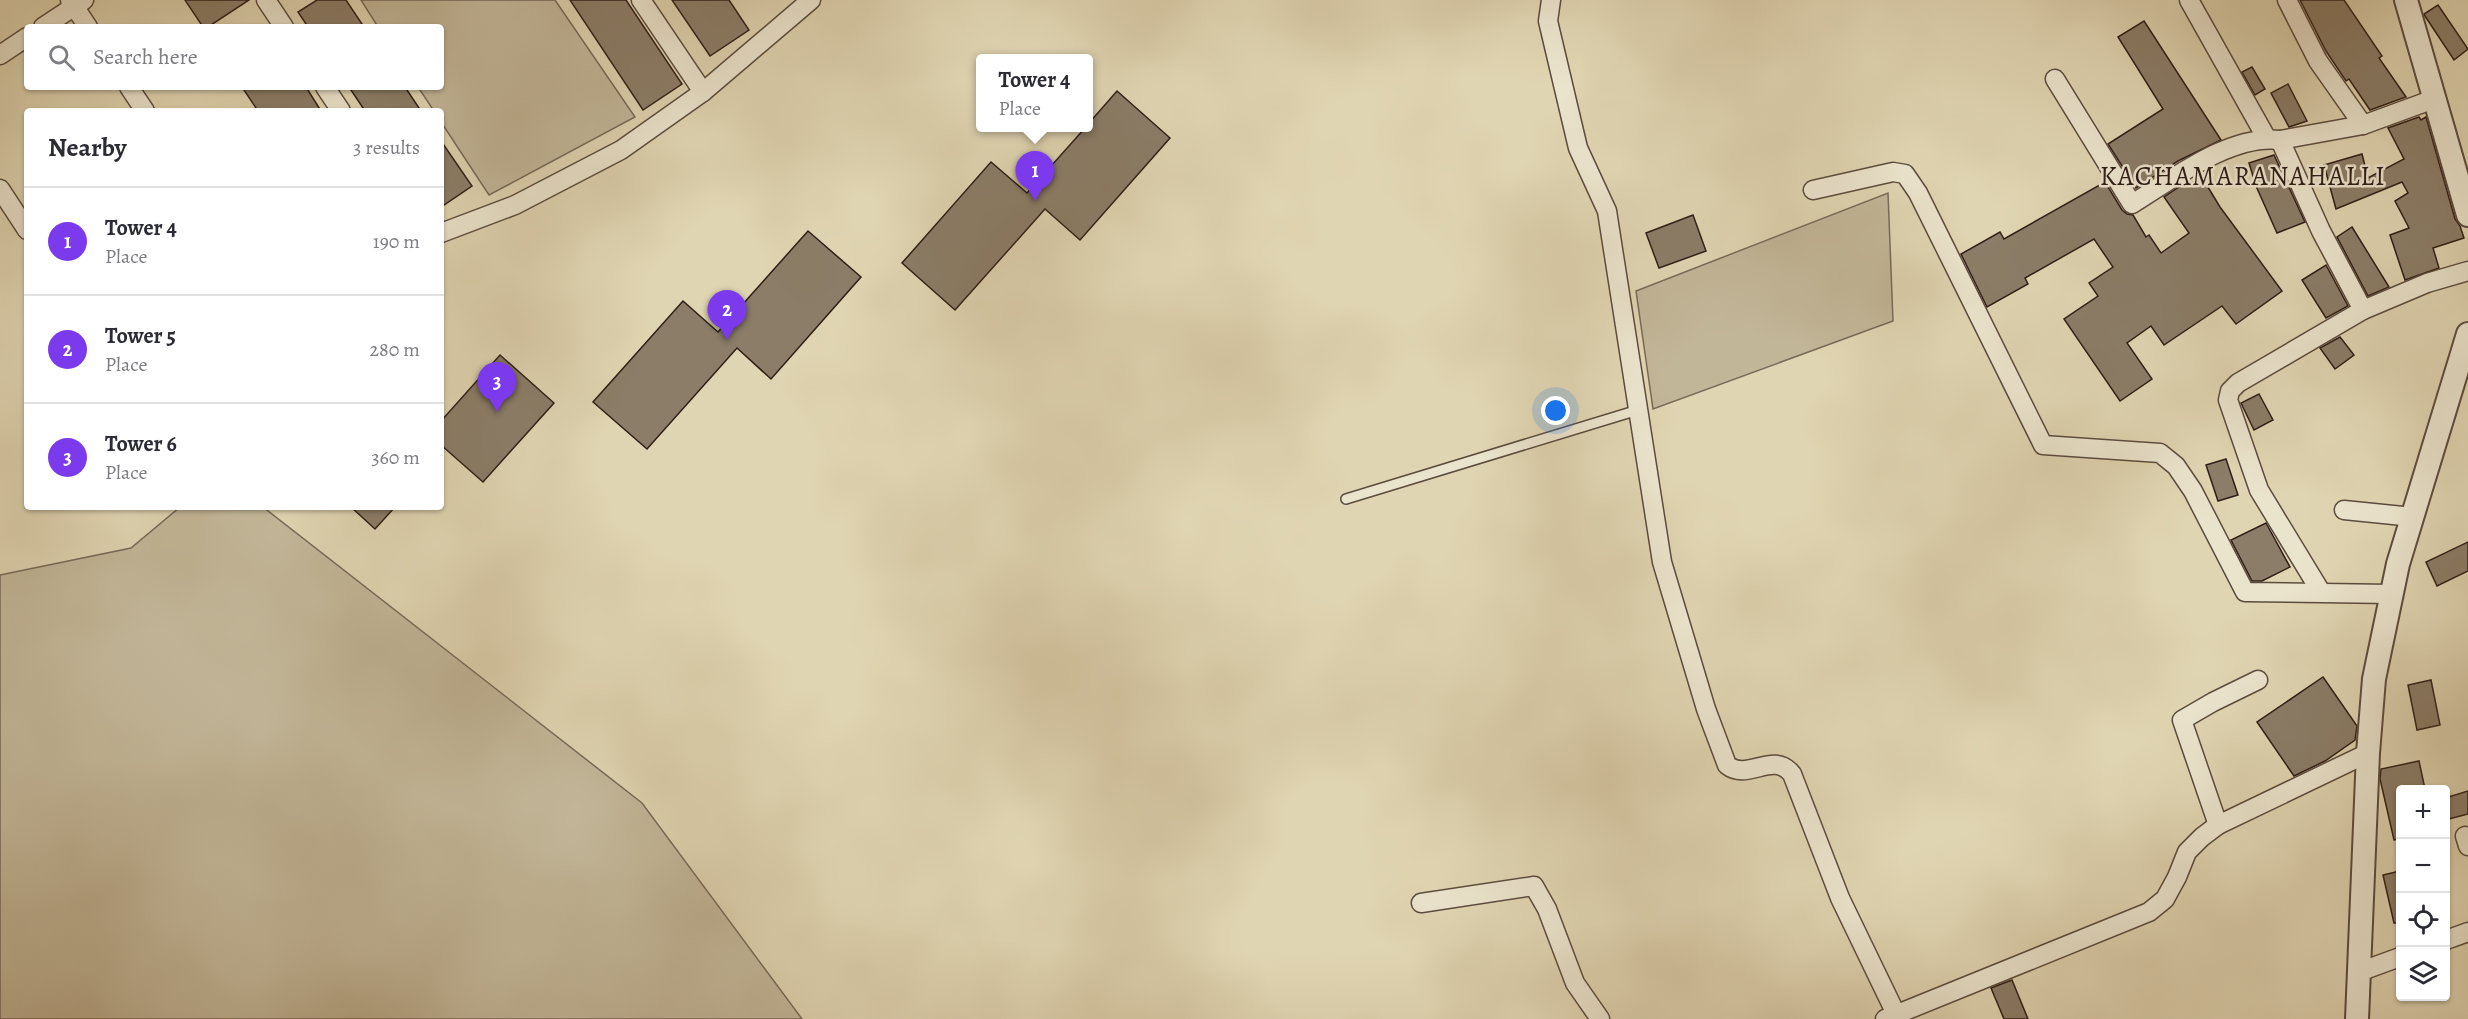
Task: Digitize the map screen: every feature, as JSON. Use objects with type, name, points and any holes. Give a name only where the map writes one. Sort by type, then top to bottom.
[{"type":"street","points":[[266,0],[282,24]]},
{"type":"street","points":[[641,0],[703,92]]},
{"type":"street","points":[[444,232],[515,205],[621,150],[703,92],[811,0]]},
{"type":"street","points":[[1551,0],[1548,21],[1578,148],[1607,211],[1662,562],[1706,709],[1727,765],[1733,770],[1745,770],[1779,763],[1787,767],[1792,774],[1840,898],[1890,1017],[2149,912],[2165,899],[2187,852],[2218,825],[2368,753]]},
{"type":"street","points":[[2189,0],[2274,139],[2363,310]]},
{"type":"street","points":[[2287,0],[2318,61],[2363,125]]},
{"type":"street","points":[[2406,0],[2434,99],[2462,170],[2468,215]]},
{"type":"street","points":[[47,24],[76,2],[87,24]]},
{"type":"street","points":[[0,55],[24,39]]},
{"type":"street","points":[[2055,78],[2132,204],[2222,150],[2363,125],[2434,99]]},
{"type":"street","points":[[131,90],[143,108]]},
{"type":"street","points":[[327,90],[339,108]]},
{"type":"street","points":[[1813,190],[1893,172],[1905,174],[1918,193],[2043,445],[2160,453],[2176,466],[2193,491],[2245,592],[2392,594]]},
{"type":"street","points":[[0,189],[24,225]]},
{"type":"street","points":[[2321,592],[2259,490],[2228,400],[2230,391],[2238,382],[2363,310],[2427,283],[2468,271]]},
{"type":"street","points":[[2357,1019],[2368,753],[2374,679],[2392,594],[2468,334]]},
{"type":"street","points":[[2344,510],[2413,517]]},
{"type":"street","points":[[2218,825],[2182,720],[2258,680]]},
{"type":"street","points":[[1420,903],[1534,886],[1547,909],[1575,983],[1600,1019]]},
{"type":"street","points":[[2450,938],[2468,932]]},
{"type":"street","points":[[2359,972],[2396,958]]},
{"type":"lane","points":[[1346,499],[1638,410]]},
{"type":"shaded area","points":[[361,0],[555,0],[635,117],[489,195],[444,127],[444,108],[432,108],[420,90],[444,90],[444,24],[376,24]]},
{"type":"shaded area","points":[[1888,193],[1893,321],[1653,409],[1636,291]]},
{"type":"shaded area","points":[[176,510],[267,510],[642,803],[802,1019],[0,1019],[0,575],[131,548]]},
{"type":"building","points":[[185,0],[249,0],[213,24],[201,24]]},
{"type":"building","points":[[317,0],[346,0],[362,24],[306,24],[298,12]]},
{"type":"building","points":[[570,0],[626,0],[682,84],[643,110]]},
{"type":"building","points":[[672,0],[729,0],[749,30],[710,56]]},
{"type":"building","points":[[2300,0],[2344,0],[2382,56],[2379,58],[2406,97],[2370,110],[2349,79],[2346,81],[2326,51]]},
{"type":"building","points":[[2438,5],[2468,49],[2454,60],[2424,14]]},
{"type":"building","points":[[2144,21],[2221,140],[2178,161],[2136,188],[2108,144],[2163,109],[2118,37]]},
{"type":"building","points":[[2252,67],[2265,89],[2255,95],[2242,72]]},
{"type":"building","points":[[2288,84],[2307,121],[2289,127],[2271,93]]},
{"type":"building","points":[[244,90],[308,90],[319,108],[256,108]]},
{"type":"building","points":[[351,90],[407,90],[419,108],[363,108]]},
{"type":"building","points":[[1117,91],[1170,138],[1080,240],[1045,209],[955,310],[902,263],[991,162],[1027,193],[1081,132],[1093,132],[1093,118]]},
{"type":"building","points":[[2419,117],[2421,120],[2426,117],[2455,219],[2464,238],[2433,248],[2439,268],[2405,280],[2390,235],[2409,228],[2395,201],[2408,193],[2402,182],[2336,209],[2324,165],[2362,154],[2368,178],[2404,159],[2388,128]]},
{"type":"building","points":[[444,145],[472,186],[444,205]]},
{"type":"building","points":[[2274,155],[2305,222],[2277,233],[2256,186],[2249,163]]},
{"type":"building","points":[[2203,179],[2220,207],[2282,291],[2236,324],[2222,306],[2164,345],[2151,326],[2127,343],[2152,379],[2120,401],[2064,319],[2098,296],[2089,283],[2113,267],[2094,239],[2025,278],[2028,284],[1987,307],[1961,254],[2000,232],[2004,239],[2105,182],[2122,210],[2133,215],[2146,237],[2149,235],[2161,253],[2189,233],[2164,197],[2179,187]]},
{"type":"building","points":[[1693,215],[1706,251],[1659,268],[1646,233]]},
{"type":"building","points":[[2352,227],[2389,287],[2368,296],[2337,237]]},
{"type":"building","points":[[808,231],[861,277],[771,379],[737,348],[647,449],[593,402],[683,301],[718,332]]},
{"type":"building","points":[[2326,265],[2348,306],[2326,318],[2302,280]]},
{"type":"building","points":[[2340,337],[2354,355],[2335,369],[2320,348]]},
{"type":"building","points":[[500,355],[554,403],[483,482],[444,448],[444,418]]},
{"type":"building","points":[[2259,394],[2273,420],[2254,430],[2241,403]]},
{"type":"building","points":[[2226,459],[2238,495],[2218,501],[2206,465]]},
{"type":"building","points":[[354,510],[392,510],[375,529]]},
{"type":"building","points":[[2266,523],[2290,567],[2262,581],[2252,581],[2231,540]]},
{"type":"building","points":[[2468,542],[2468,571],[2437,586],[2426,562]]},
{"type":"building","points":[[2323,677],[2357,726],[2355,740],[2325,761],[2294,776],[2257,722]]},
{"type":"building","points":[[2431,680],[2440,725],[2417,730],[2408,685]]},
{"type":"building","points":[[2419,761],[2424,785],[2396,785],[2396,840],[2394,840],[2380,779],[2381,769]]},
{"type":"building","points":[[2468,791],[2468,814],[2450,819],[2450,796]]},
{"type":"building","points":[[2396,872],[2396,923],[2394,923],[2383,875]]},
{"type":"building","points":[[2012,980],[2028,1019],[2004,1019],[1991,988]]},
{"type":"place","name":"Tower 4","points":[[1035,201]]},
{"type":"place","name":"Tower 5","points":[[727,340]]},
{"type":"place","name":"Tower 6","points":[[497,412]]},
{"type":"district","name":"KACHAMARANAHALLI","points":[[2243,176]]}]
